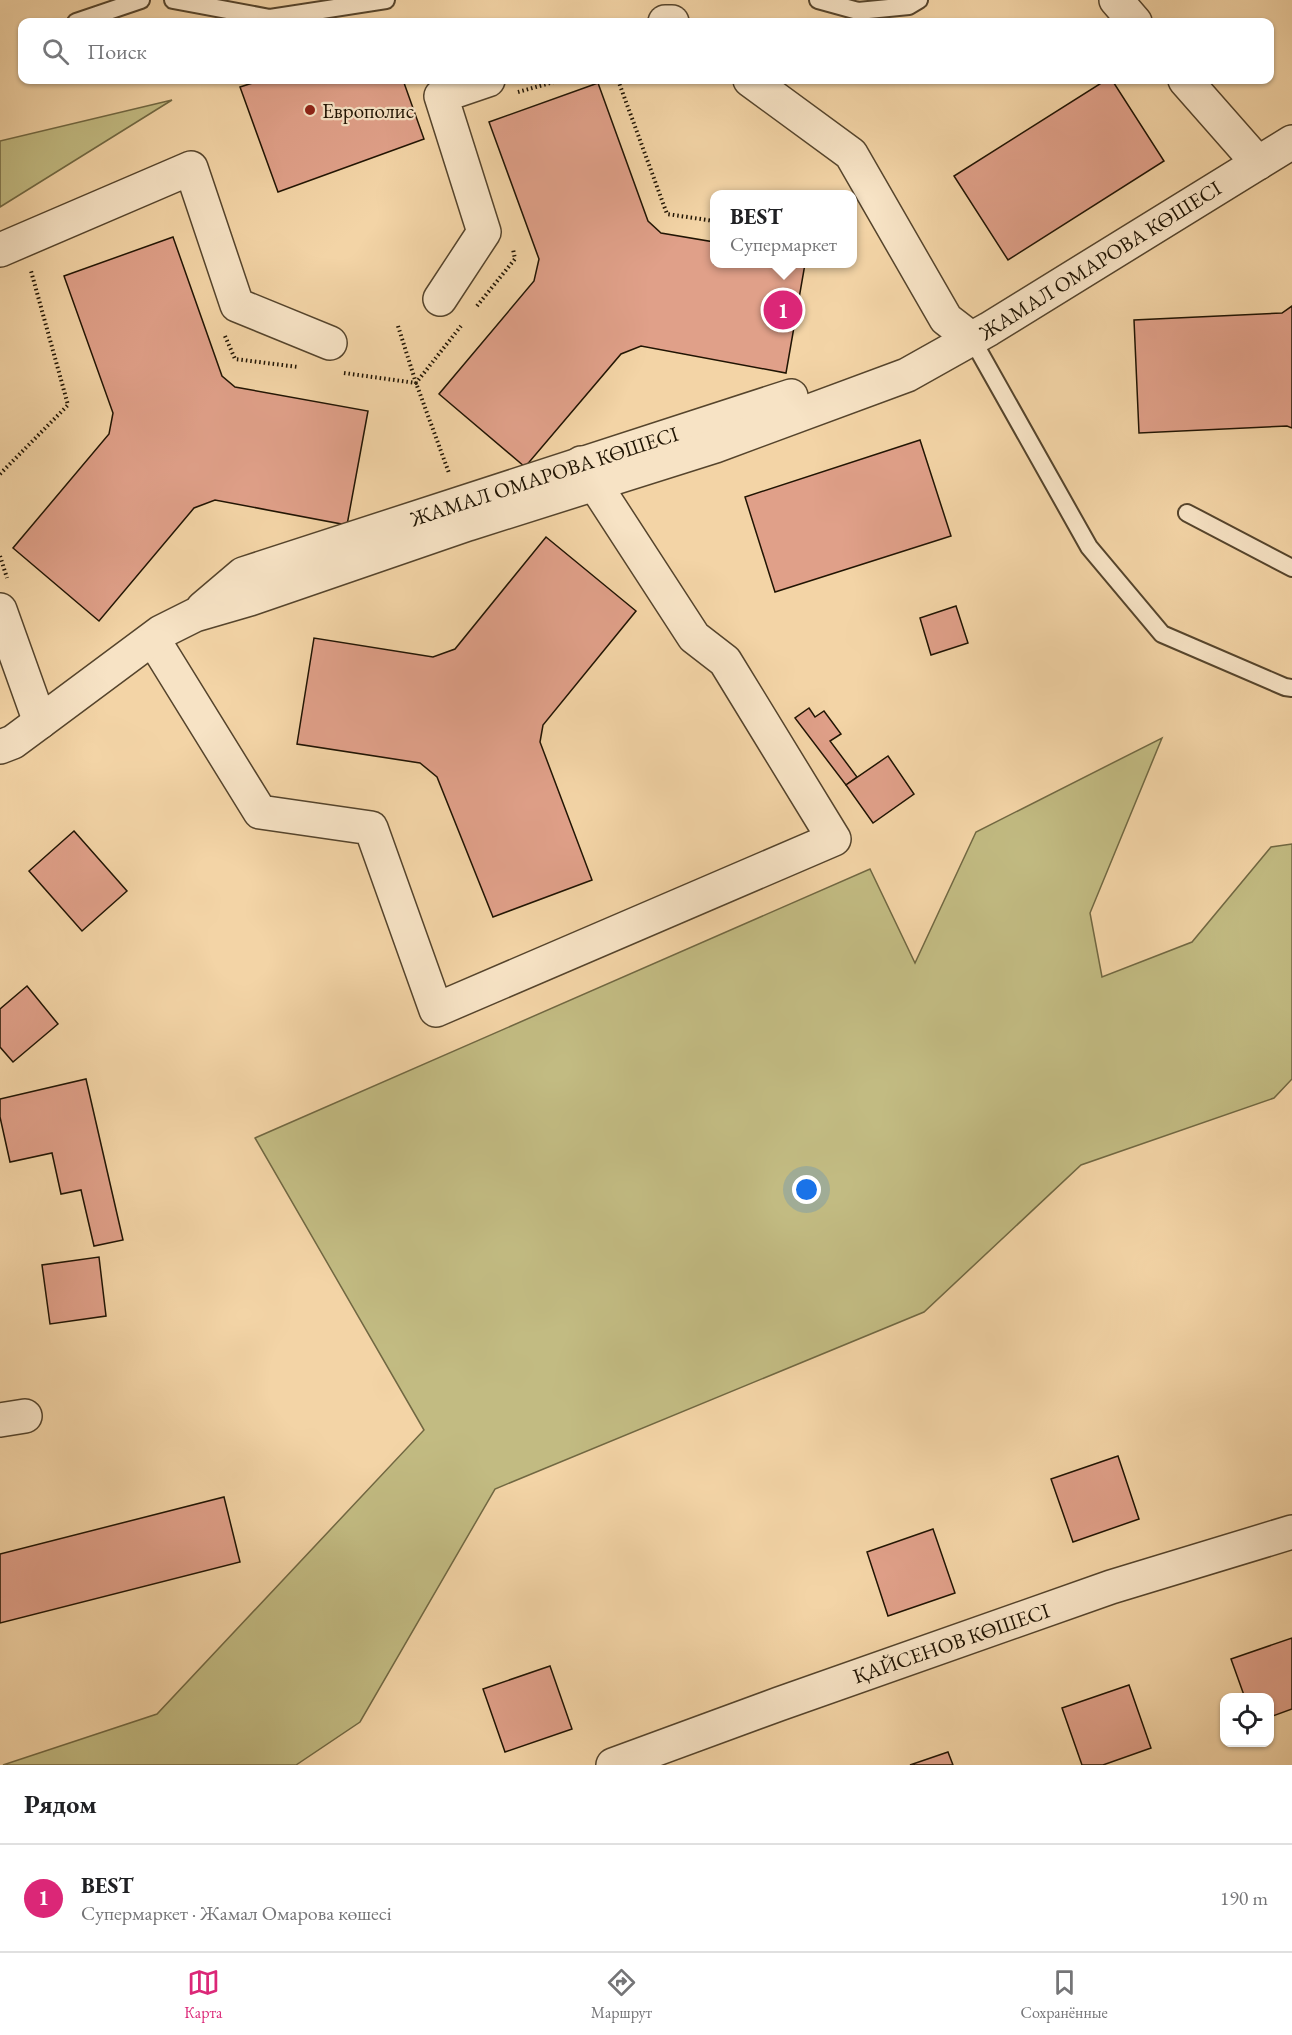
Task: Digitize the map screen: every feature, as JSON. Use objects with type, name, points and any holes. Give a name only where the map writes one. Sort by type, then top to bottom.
[{"type":"street","points":[[1116,0],[1132,18]]},
{"type":"street","points":[[440,299],[484,232],[441,96],[476,84]]},
{"type":"street","points":[[755,84],[851,154],[946,319],[972,339]]},
{"type":"street","points":[[1189,84],[1258,163]]},
{"type":"street","name":"ЖАМАЛ ОМАРОВА КӨШЕСІ","points":[[195,615],[250,599],[468,524],[587,475],[852,376],[907,375],[972,339],[1292,142]]},
{"type":"street","points":[[0,250],[192,168],[237,305],[330,343]]},
{"type":"street","points":[[153,639],[260,812],[370,828],[436,1010],[834,839],[725,661],[694,636],[587,475]]},
{"type":"street","name":"ЖАМАЛ ОМАРОВА КӨШЕСІ","points":[[7,745],[153,639],[195,615],[243,574],[460,502],[587,475]]},
{"type":"street","points":[[0,609],[40,722]]},
{"type":"street","name":"ҚАЙСЕНОВ КӨШЕСІ","points":[[613,1765],[1111,1587],[1292,1532]]},
{"type":"lane","points":[[88,18],[141,0]]},
{"type":"lane","points":[[173,0],[270,18],[386,0]]},
{"type":"lane","points":[[818,0],[858,11],[909,6],[919,0]]},
{"type":"lane","points":[[972,339],[1089,547],[1162,634],[1285,687],[1292,687]]},
{"type":"lane","points":[[1187,513],[1292,568]]},
{"type":"path","points":[[619,84],[667,214],[710,220]]},
{"type":"path","points":[[398,326],[416,383],[460,502]]},
{"type":"shaded area","points":[[172,100],[0,207],[0,141]]},
{"type":"shaded area","points":[[1162,738],[1090,913],[1102,977],[1192,942],[1271,847],[1292,844],[1292,1079],[1274,1098],[1081,1165],[924,1312],[495,1489],[360,1722],[296,1765],[3,1765],[157,1714],[424,1430],[255,1138],[870,869],[915,963],[976,832]]},
{"type":"building","points":[[249,84],[404,84],[424,139],[278,192],[240,87]]},
{"type":"building","points":[[598,84],[648,221],[661,233],[710,241],[710,268],[804,268],[786,373],[641,346],[621,354],[525,467],[439,394],[534,281],[539,259],[489,122]]},
{"type":"building","points":[[1100,84],[1115,84],[1164,161],[1008,260],[954,176]]},
{"type":"building","points":[[173,237],[222,376],[235,387],[368,411],[347,525],[215,500],[194,508],[99,621],[13,548],[109,434],[113,413],[64,276]]},
{"type":"building","points":[[1292,306],[1292,428],[1287,426],[1139,433],[1134,320],[1282,313]]},
{"type":"building","points":[[920,440],[951,536],[775,592],[745,497]]},
{"type":"building","points":[[546,537],[636,611],[543,725],[540,742],[592,880],[493,917],[437,777],[420,763],[297,744],[314,638],[433,657],[455,649]]},
{"type":"building","points":[[956,606],[968,643],[931,655],[920,618]]},
{"type":"building","points":[[809,708],[815,717],[824,711],[841,734],[830,741],[857,777],[846,785],[795,718]]},
{"type":"building","points":[[888,756],[914,794],[873,823],[846,785]]},
{"type":"building","points":[[74,831],[127,891],[82,931],[29,871]]},
{"type":"building","points":[[27,986],[58,1024],[13,1062],[0,1047],[0,1009]]},
{"type":"building","points":[[86,1079],[123,1240],[94,1246],[81,1190],[61,1194],[52,1153],[10,1162],[0,1117],[0,1099]]},
{"type":"building","points":[[99,1257],[106,1316],[50,1324],[42,1265]]},
{"type":"building","points":[[1118,1456],[1139,1519],[1073,1542],[1051,1479]]},
{"type":"building","points":[[224,1497],[240,1562],[0,1623],[0,1554]]},
{"type":"building","points":[[933,1529],[955,1593],[888,1616],[867,1552]]},
{"type":"building","points":[[1292,1638],[1292,1709],[1274,1716],[1274,1693],[1243,1693],[1231,1659]]},
{"type":"building","points":[[550,1666],[572,1729],[505,1752],[483,1689]]},
{"type":"building","points":[[1129,1685],[1151,1748],[1103,1765],[1082,1765],[1062,1708]]},
{"type":"building","points":[[948,1752],[953,1765],[910,1765]]},
{"type":"place","name":"Европолис","points":[[310,110]]},
{"type":"place","name":"BEST","points":[[783,310]]}]
